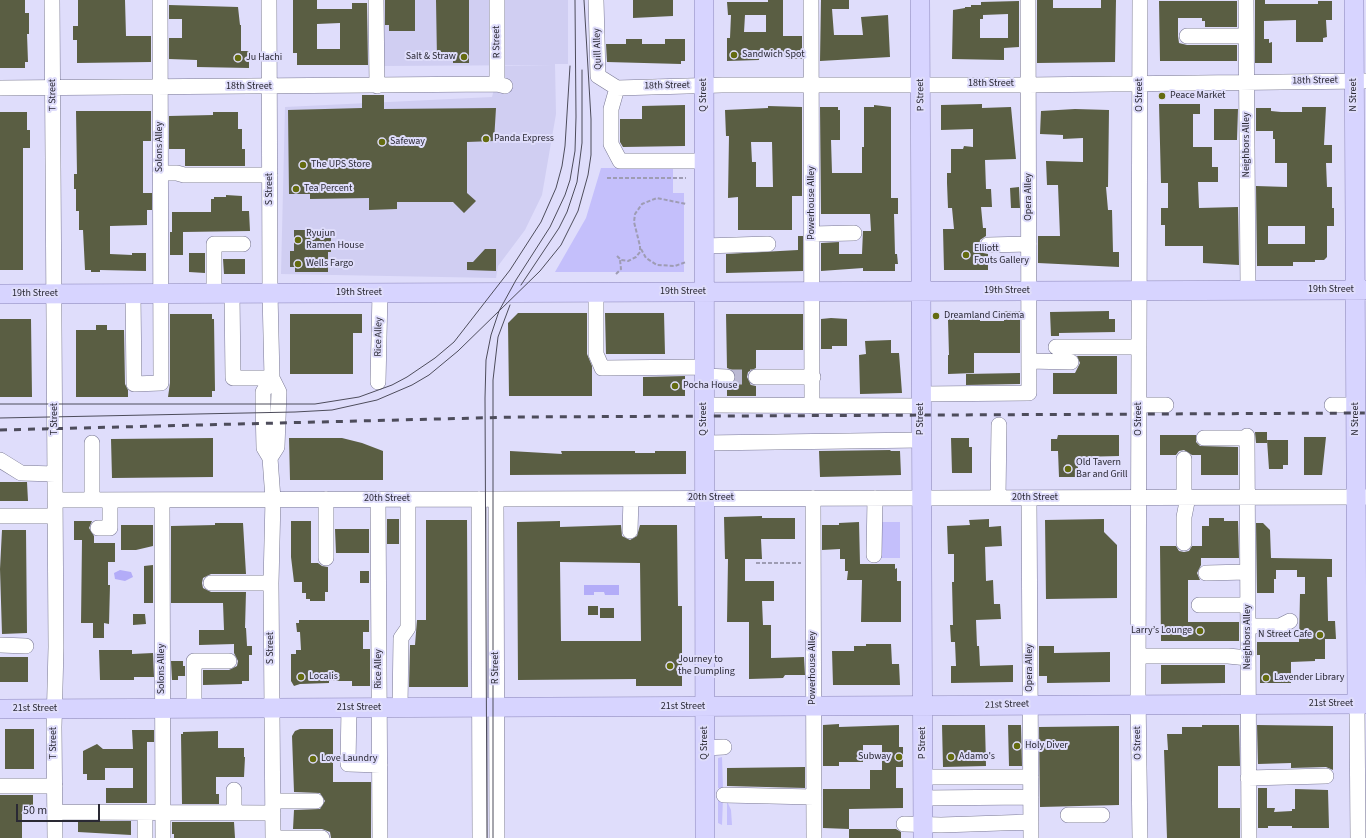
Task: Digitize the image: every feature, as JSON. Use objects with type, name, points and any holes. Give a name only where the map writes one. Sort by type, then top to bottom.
[{"type":"main road","name":"Q Street","points":[[704,0],[705,838]]},
{"type":"main road","name":"P Street","points":[[920,0],[923,831]]},
{"type":"main road","name":"N Street","points":[[1354,0],[1360,81],[1361,343],[1359,417],[1361,497],[1361,704]]},
{"type":"main road","name":"19th Street","points":[[0,294],[1361,290]]},
{"type":"main road","name":"21st Street","points":[[0,709],[922,707],[1030,704],[1361,704]]},
{"type":"street","name":"T Street","points":[[52,0],[55,474],[55,838]]},
{"type":"street","name":"Solons Alley","points":[[133,294],[134,384],[161,383],[160,0]]},
{"type":"street","name":"S Street","points":[[269,0],[270,293],[272,378],[263,392],[263,404],[264,448],[270,458],[272,500],[271,708],[273,838]]},
{"type":"street","points":[[376,0],[377,86]]},
{"type":"street","name":"R Street","points":[[497,0],[501,85]]},
{"type":"street","name":"Quill Alley","points":[[596,0],[598,76],[617,88]]},
{"type":"street","name":"Powerhouse Alley","points":[[811,0],[812,406]]},
{"type":"street","name":"Opera Alley","points":[[921,400],[1028,393],[1028,0]]},
{"type":"street","name":"O Street","points":[[1140,0],[1138,497],[1138,704],[1140,838]]},
{"type":"street","name":"Neighbors Alley","points":[[1246,0],[1248,290]]},
{"type":"street","points":[[1186,36],[1246,36]]},
{"type":"street","name":"18th Street","points":[[617,88],[1360,81]]},
{"type":"street","name":"18th Street","points":[[0,88],[501,85]]},
{"type":"street","points":[[617,88],[611,109],[611,144],[620,161],[704,161]]},
{"type":"street","points":[[160,173],[177,173],[184,175],[270,175]]},
{"type":"street","points":[[812,234],[854,233]]},
{"type":"street","points":[[243,244],[214,244],[223,294],[233,378],[272,378]]},
{"type":"street","points":[[704,246],[768,244]]},
{"type":"street","points":[[988,245],[1029,244]]},
{"type":"street","points":[[596,292],[596,354],[602,368],[704,372],[727,377]]},
{"type":"street","name":"Rice Alley","points":[[378,382],[380,293]]},
{"type":"street","points":[[1056,347],[1139,347]]},
{"type":"street","points":[[1029,361],[1071,362]]},
{"type":"street","points":[[756,377],[813,378]]},
{"type":"street","points":[[704,405],[812,406],[921,400]]},
{"type":"street","points":[[1139,405],[1166,405]]},
{"type":"street","points":[[1332,405],[1359,417]]},
{"type":"street","points":[[998,498],[999,425]]},
{"type":"street","name":"Neighbors Alley","points":[[1204,438],[1247,437],[1249,838]]},
{"type":"street","points":[[704,443],[921,440]]},
{"type":"street","points":[[92,443],[92,500]]},
{"type":"street","points":[[1184,459],[1186,497],[1184,543]]},
{"type":"street","points":[[0,460],[21,473],[55,474]]},
{"type":"street","name":"20th Street","points":[[55,500],[1361,497]]},
{"type":"street","name":"Powerhouse Alley","points":[[813,498],[814,838]]},
{"type":"street","points":[[874,555],[875,498]]},
{"type":"street","name":"Opera Alley","points":[[1030,498],[1031,838]]},
{"type":"street","points":[[326,499],[326,558]]},
{"type":"street","name":"Rice Alley","points":[[378,499],[380,838]]},
{"type":"street","points":[[400,708],[401,638],[408,628],[408,499]]},
{"type":"street","name":"R Street","points":[[479,499],[488,708],[497,838]]},
{"type":"street","name":"R Street","points":[[480,838],[488,708],[496,499]]},
{"type":"street","points":[[630,531],[631,499]]},
{"type":"street","points":[[98,528],[110,528],[110,500]]},
{"type":"street","name":"Solons Alley","points":[[162,500],[163,838]]},
{"type":"street","points":[[0,516],[55,516]]},
{"type":"street","points":[[1206,573],[1248,572]]},
{"type":"street","points":[[211,583],[271,583]]},
{"type":"street","points":[[1199,605],[1248,605]]},
{"type":"street","points":[[1248,626],[1280,626],[1290,621]]},
{"type":"street","points":[[0,646],[26,646]]},
{"type":"street","points":[[1138,656],[1228,656],[1248,658]]},
{"type":"street","points":[[194,709],[194,661],[229,661]]},
{"type":"street","name":"N Street","points":[[1358,838],[1362,779],[1361,704]]},
{"type":"street","points":[[349,708],[348,764],[380,765]]},
{"type":"street","points":[[705,748],[724,747]]},
{"type":"street","points":[[1248,778],[1326,776]]},
{"type":"street","points":[[923,777],[1031,777]]},
{"type":"street","points":[[0,779],[54,783]]},
{"type":"street","points":[[0,786],[54,783]]},
{"type":"street","points":[[234,790],[234,813]]},
{"type":"street","points":[[724,795],[814,797]]},
{"type":"street","points":[[923,798],[1031,797]]},
{"type":"street","points":[[55,812],[234,813],[316,801]]},
{"type":"street","points":[[145,813],[145,838]]},
{"type":"street","points":[[1068,815],[1102,815]]},
{"type":"street","points":[[904,824],[923,831],[1031,822]]},
{"type":"street","points":[[273,838],[322,838]]},
{"type":"path","points":[[607,178],[686,178]]},
{"type":"path","points":[[686,204],[657,198],[642,204],[635,214],[634,222],[640,246],[646,258],[657,265],[674,266],[686,262]]},
{"type":"path","points":[[616,256],[619,259],[626,261],[634,259],[640,252],[640,246]]},
{"type":"path","points":[[616,274],[621,268],[619,259]]},
{"type":"path","points":[[756,563],[806,563]]},
{"type":"shaded area","points":[[382,0],[568,0],[568,64],[555,64],[556,114],[542,195],[525,230],[498,266],[496,278],[281,274],[285,107],[492,97],[500,66],[553,65],[383,66]]},
{"type":"shaded area","points":[[601,168],[673,168],[673,193],[684,193],[684,272],[555,272],[586,218]]},
{"type":"shaded area","points":[[879,522],[900,522],[900,558],[879,558]]},
{"type":"shaded area","points":[[120,570],[131,572],[133,577],[125,581],[115,579],[114,573]]},
{"type":"shaded area","points":[[584,585],[619,585],[619,595],[605,595],[604,592],[594,592],[594,595],[584,595]]},
{"type":"shaded area","points":[[722,757],[723,789],[718,788],[718,758]]},
{"type":"shaded area","points":[[723,798],[722,825],[718,823],[718,800]]},
{"type":"shaded area","points":[[727,801],[731,810],[732,825],[727,825]]},
{"type":"building","points":[[0,0],[25,0],[25,13],[29,13],[29,34],[27,34],[28,62],[25,62],[25,68],[0,68]]},
{"type":"building","points":[[78,0],[125,0],[126,36],[151,36],[151,62],[77,63],[77,40],[73,40],[73,26],[78,26]]},
{"type":"building","points":[[293,0],[317,0],[317,9],[352,9],[352,3],[367,3],[368,65],[297,65],[297,53],[293,53]],"holes":[[[340,23],[340,49],[317,49],[317,24]]]},
{"type":"building","points":[[385,0],[415,0],[415,31],[389,31],[389,25],[385,25]]},
{"type":"building","points":[[436,0],[469,0],[469,63],[453,63],[453,59],[437,59]]},
{"type":"building","points":[[633,0],[673,0],[673,16],[633,18]]},
{"type":"building","points":[[768,0],[783,0],[783,36],[802,36],[802,59],[788,59],[788,56],[759,56],[759,60],[727,61],[727,38],[730,38],[731,15],[728,15],[727,2],[768,2]],"holes":[[[745,15],[766,15],[766,32],[744,32]]]},
{"type":"building","points":[[821,0],[849,0],[849,9],[832,9],[834,35],[863,35],[861,17],[888,15],[890,57],[820,61]]},
{"type":"building","points":[[1037,0],[1053,0],[1053,8],[1101,8],[1101,0],[1116,0],[1115,62],[1037,63]]},
{"type":"building","points":[[1255,0],[1265,0],[1265,4],[1318,4],[1318,1],[1332,1],[1332,20],[1326,20],[1327,37],[1323,38],[1323,42],[1296,42],[1296,20],[1264,21],[1264,39],[1269,39],[1269,43],[1272,42],[1272,63],[1255,63]]},
{"type":"building","points":[[1019,1],[1019,47],[1004,48],[1004,60],[952,59],[953,10],[971,7],[971,5],[981,5],[981,2]],"holes":[[[1008,14],[1008,38],[980,38],[980,19],[983,19],[983,15]]]},
{"type":"building","points":[[1159,1],[1237,1],[1237,27],[1205,27],[1205,21],[1202,21],[1202,18],[1178,18],[1178,36],[1179,43],[1187,45],[1237,45],[1237,61],[1160,61]]},
{"type":"building","points":[[169,5],[238,7],[241,25],[241,51],[249,51],[249,68],[197,67],[197,60],[169,59],[169,38],[182,38],[182,19],[169,19]]},
{"type":"building","points":[[626,39],[642,39],[642,44],[665,44],[665,39],[685,39],[685,61],[681,61],[681,64],[607,62],[606,44],[626,44]]},
{"type":"building","name":"Safeway","points":[[362,95],[384,95],[384,109],[496,108],[494,141],[467,142],[467,193],[476,201],[464,213],[453,202],[397,202],[397,209],[369,210],[369,198],[310,199],[310,194],[289,194],[288,110],[362,108]]},
{"type":"building","points":[[982,104],[982,108],[1011,107],[1016,159],[985,160],[986,189],[991,189],[992,207],[981,207],[983,228],[986,228],[986,236],[980,240],[979,246],[983,253],[988,254],[988,270],[944,270],[943,229],[954,229],[952,208],[948,208],[947,183],[947,173],[951,173],[951,149],[963,149],[964,146],[973,147],[973,129],[941,130],[941,105]]},
{"type":"building","points":[[1159,104],[1200,104],[1200,114],[1193,114],[1193,147],[1212,147],[1212,167],[1218,167],[1218,182],[1198,182],[1199,208],[1238,207],[1239,265],[1203,263],[1203,246],[1165,246],[1165,225],[1161,225],[1161,208],[1168,208],[1168,183],[1161,183]]},
{"type":"building","points":[[685,105],[685,146],[623,147],[620,142],[620,119],[642,119],[642,106]]},
{"type":"building","points":[[874,105],[891,107],[891,198],[898,198],[898,214],[894,214],[895,254],[897,254],[898,264],[895,264],[895,271],[863,271],[863,268],[821,271],[821,243],[839,242],[839,254],[862,254],[863,231],[871,231],[870,214],[821,214],[820,107],[838,107],[838,110],[840,110],[840,140],[831,140],[832,173],[862,173],[862,147],[864,147],[864,107],[874,107]]},
{"type":"building","points":[[768,106],[802,107],[802,196],[792,196],[792,230],[738,230],[738,197],[728,198],[729,136],[726,136],[725,110],[768,108]],"holes":[[[751,142],[772,142],[773,187],[756,187],[756,162],[752,162]]]},
{"type":"building","points":[[1302,107],[1326,107],[1324,145],[1332,145],[1332,163],[1326,163],[1327,187],[1332,187],[1332,208],[1334,208],[1334,226],[1327,226],[1327,257],[1324,260],[1315,260],[1315,262],[1293,262],[1293,266],[1257,266],[1256,186],[1287,187],[1287,163],[1275,163],[1275,139],[1273,139],[1273,131],[1256,131],[1256,108],[1271,108],[1271,111],[1281,112],[1302,112]],"holes":[[[1268,226],[1305,226],[1305,244],[1268,244]]]},
{"type":"building","points":[[1075,109],[1109,110],[1108,187],[1106,187],[1108,210],[1112,210],[1113,252],[1119,252],[1119,267],[1038,263],[1038,236],[1060,236],[1058,185],[1047,185],[1046,161],[1083,162],[1083,138],[1063,139],[1063,135],[1040,134],[1041,111]]},
{"type":"building","points":[[1214,109],[1238,109],[1237,140],[1214,140]]},
{"type":"building","points":[[76,111],[151,111],[151,141],[143,141],[143,193],[152,193],[152,210],[147,210],[147,225],[110,226],[110,254],[132,255],[132,253],[146,253],[146,271],[100,270],[100,272],[91,272],[91,270],[85,270],[83,230],[79,230],[79,211],[76,211],[76,189],[74,189],[74,174],[77,174]]},
{"type":"building","points":[[0,112],[27,112],[27,130],[30,130],[30,148],[23,148],[23,270],[0,270]]},
{"type":"building","points":[[213,112],[238,112],[238,129],[242,129],[242,149],[245,149],[245,166],[185,166],[185,149],[169,149],[169,116],[213,115]]},
{"type":"building","points":[[1019,187],[1020,208],[1011,208],[1010,188]]},
{"type":"building","points":[[226,195],[242,196],[242,211],[249,211],[250,231],[183,232],[183,255],[170,255],[172,212],[211,212],[211,199],[214,199],[214,197],[226,197]]},
{"type":"building","points":[[294,230],[331,230],[331,252],[328,252],[328,272],[295,272],[295,267],[290,267],[290,251],[294,251]]},
{"type":"building","points":[[798,236],[803,236],[803,271],[726,273],[726,254],[798,250]]},
{"type":"building","points":[[485,249],[496,249],[496,271],[467,270],[467,262],[473,262]]},
{"type":"building","points":[[189,253],[205,253],[205,273],[189,272]]},
{"type":"building","points":[[223,259],[245,259],[245,274],[224,274]]},
{"type":"building","points":[[1004,311],[1020,311],[1020,353],[974,353],[974,373],[948,374],[949,314],[980,314],[980,321],[1004,321]]},
{"type":"building","points":[[1109,311],[1109,319],[1115,319],[1115,332],[1059,333],[1059,336],[1051,336],[1050,312]]},
{"type":"building","points":[[518,313],[587,313],[587,354],[592,366],[592,396],[509,396],[508,323]]},
{"type":"building","points":[[605,313],[664,313],[665,354],[606,354]]},
{"type":"building","points":[[170,314],[212,314],[212,319],[214,319],[215,391],[212,391],[212,397],[168,397],[170,383]]},
{"type":"building","points":[[290,314],[362,314],[362,333],[353,333],[353,374],[290,374]]},
{"type":"building","points":[[726,314],[803,314],[803,350],[756,350],[756,368],[748,372],[747,377],[751,385],[756,386],[756,396],[727,396],[727,386],[734,382],[736,377],[732,370],[727,368]]},
{"type":"building","points":[[0,319],[31,319],[32,397],[0,397]]},
{"type":"building","points":[[821,319],[847,319],[847,346],[832,346],[832,349],[821,349]]},
{"type":"building","points":[[96,325],[107,325],[107,330],[124,330],[125,384],[128,390],[128,397],[76,397],[76,330],[96,330]]},
{"type":"building","points":[[891,340],[891,353],[899,353],[902,393],[860,394],[859,355],[866,354],[865,341]]},
{"type":"building","points":[[1077,356],[1117,356],[1117,394],[1053,394],[1053,373],[1075,373],[1080,363]]},
{"type":"building","points":[[1020,373],[1020,384],[966,385],[966,374]]},
{"type":"building","points":[[685,376],[685,396],[643,396],[643,377]]},
{"type":"building","points":[[1255,432],[1267,432],[1267,443],[1256,443]]},
{"type":"building","points":[[1058,435],[1119,435],[1119,456],[1078,457],[1078,477],[1059,477],[1058,451],[1051,451],[1051,439],[1057,439]]},
{"type":"building","points":[[1160,435],[1196,435],[1196,442],[1200,446],[1238,447],[1238,475],[1201,475],[1201,455],[1192,455],[1184,450],[1179,451],[1176,455],[1160,455]]},
{"type":"building","points":[[1304,437],[1326,437],[1322,475],[1304,475]]},
{"type":"building","points":[[213,438],[213,477],[112,478],[111,439]]},
{"type":"building","points":[[289,438],[342,438],[362,443],[383,451],[383,480],[290,480]]},
{"type":"building","points":[[951,438],[969,438],[969,447],[972,447],[972,473],[952,473]]},
{"type":"building","points":[[1267,440],[1288,440],[1288,465],[1283,465],[1283,469],[1269,469]]},
{"type":"building","points":[[891,450],[890,451],[900,451],[901,475],[820,477],[819,451]]},
{"type":"building","points":[[510,451],[562,454],[561,451],[635,451],[635,453],[655,453],[655,451],[686,451],[686,474],[510,475]]},
{"type":"building","points":[[0,482],[27,482],[28,501],[0,501]]},
{"type":"building","points":[[762,516],[762,518],[795,518],[795,539],[761,539],[762,559],[745,559],[745,581],[774,581],[774,601],[762,601],[763,625],[771,625],[771,658],[804,657],[805,675],[785,675],[783,678],[749,679],[749,622],[727,622],[728,559],[725,559],[724,517]]},
{"type":"building","points":[[1209,518],[1224,518],[1224,521],[1238,521],[1239,558],[1201,558],[1201,565],[1197,573],[1200,580],[1188,580],[1188,622],[1239,622],[1239,641],[1161,641],[1160,546],[1176,546],[1179,551],[1184,552],[1189,551],[1192,546],[1202,546],[1202,526],[1209,526]]},
{"type":"building","points":[[387,519],[399,519],[399,544],[387,544]]},
{"type":"building","points":[[989,519],[989,527],[1001,526],[1002,546],[985,547],[986,581],[993,580],[994,604],[1000,604],[1001,619],[976,620],[977,646],[979,646],[980,666],[1013,665],[1013,682],[951,683],[951,666],[956,666],[955,642],[951,642],[950,625],[953,625],[952,582],[954,582],[954,554],[948,554],[947,526],[970,525],[969,520]]},
{"type":"building","points":[[1104,519],[1104,532],[1117,545],[1117,598],[1046,599],[1045,520]]},
{"type":"building","points":[[426,520],[467,520],[468,687],[409,687],[410,645],[415,645],[417,620],[426,620]]},
{"type":"building","points":[[74,521],[92,521],[89,528],[94,536],[94,543],[115,543],[115,562],[108,562],[108,585],[110,585],[109,624],[104,623],[104,638],[93,638],[93,623],[81,623],[82,540],[74,540]]},
{"type":"building","points":[[291,521],[311,521],[311,563],[318,563],[322,566],[328,567],[328,592],[325,592],[325,601],[310,601],[310,599],[306,599],[306,593],[302,593],[302,582],[294,582],[291,557]]},
{"type":"building","points":[[560,521],[560,527],[621,525],[622,536],[630,540],[637,536],[640,525],[677,525],[678,606],[682,606],[682,686],[636,686],[636,679],[518,680],[517,522]],"holes":[[[560,562],[640,563],[641,641],[561,641]]]},
{"type":"building","points":[[859,522],[860,564],[895,564],[895,569],[897,568],[897,581],[901,581],[901,622],[861,622],[862,580],[847,580],[848,571],[845,571],[845,559],[840,559],[840,549],[822,550],[822,525],[839,525],[839,523]]},
{"type":"building","points":[[215,523],[243,523],[246,574],[211,574],[203,578],[202,583],[203,588],[211,592],[246,592],[245,628],[247,646],[252,646],[252,655],[249,655],[249,681],[242,681],[242,684],[203,685],[203,670],[229,670],[237,666],[238,661],[234,653],[234,644],[199,645],[199,630],[224,630],[223,603],[171,603],[171,526],[215,525]]},
{"type":"building","points":[[1256,523],[1263,523],[1270,530],[1271,558],[1332,559],[1332,577],[1327,577],[1328,621],[1335,621],[1336,639],[1325,639],[1325,659],[1291,662],[1291,683],[1260,683],[1260,655],[1257,655],[1257,642],[1299,642],[1300,594],[1305,594],[1305,577],[1297,577],[1297,570],[1276,570],[1276,579],[1274,579],[1274,593],[1257,593]]},
{"type":"building","points":[[121,525],[153,525],[153,546],[136,550],[121,550]]},
{"type":"building","points":[[335,529],[369,529],[369,553],[336,553]]},
{"type":"building","points":[[2,530],[26,530],[27,633],[2,634],[0,569]]},
{"type":"building","points":[[153,565],[153,603],[144,603],[144,566]]},
{"type":"building","points":[[360,571],[369,571],[369,583],[360,583]]},
{"type":"building","points":[[588,606],[598,606],[598,615],[588,615]]},
{"type":"building","points":[[600,608],[614,608],[614,618],[600,618]]},
{"type":"building","points":[[133,614],[145,614],[146,624],[133,625]]},
{"type":"building","points":[[299,620],[369,620],[369,632],[363,632],[363,649],[370,649],[370,686],[352,686],[352,681],[329,681],[329,683],[300,684],[294,686],[291,681],[291,654],[296,654],[296,650],[301,650],[300,632],[297,632],[296,623],[299,623]]},
{"type":"building","points":[[866,644],[891,644],[892,664],[899,664],[900,685],[833,685],[832,651],[854,651],[854,646],[866,646]]},
{"type":"building","points":[[1039,646],[1054,646],[1054,653],[1110,652],[1110,682],[1047,683],[1047,676],[1039,676]]},
{"type":"building","points":[[99,650],[132,650],[132,654],[153,653],[154,677],[134,677],[134,680],[100,680]]},
{"type":"building","points":[[0,657],[28,657],[28,682],[0,682]]},
{"type":"building","points":[[171,661],[183,661],[183,666],[185,666],[185,676],[178,676],[178,680],[172,680]]},
{"type":"building","points":[[1161,665],[1225,665],[1225,683],[1161,684]]},
{"type":"building","points":[[839,724],[839,727],[899,725],[899,747],[903,747],[903,767],[896,767],[896,788],[903,788],[903,808],[849,809],[849,829],[823,828],[823,789],[870,789],[870,770],[882,770],[882,745],[863,745],[863,762],[839,762],[839,766],[823,766],[823,725]]},
{"type":"building","points":[[942,725],[985,725],[986,766],[943,767]]},
{"type":"building","name":"Holy Diver","points":[[1008,725],[1021,725],[1022,766],[1009,766]]},
{"type":"building","points":[[1202,725],[1239,725],[1240,766],[1218,766],[1218,808],[1240,808],[1240,838],[1167,838],[1164,750],[1168,750],[1167,734],[1182,734],[1182,727],[1202,727]]},
{"type":"building","points":[[1257,725],[1333,726],[1333,770],[1326,767],[1291,768],[1291,763],[1258,764]]},
{"type":"building","points":[[1119,726],[1119,805],[1040,807],[1039,727]]},
{"type":"building","points":[[5,729],[34,729],[34,769],[5,769]]},
{"type":"building","points":[[300,729],[333,729],[333,782],[371,782],[371,838],[331,838],[330,832],[322,829],[293,829],[294,810],[320,809],[325,801],[320,793],[294,792],[292,736],[295,731]]},
{"type":"building","points":[[132,730],[154,730],[154,742],[147,742],[147,803],[106,803],[106,788],[133,788],[133,768],[105,768],[105,780],[87,780],[87,774],[83,774],[83,751],[97,744],[103,749],[133,749]]},
{"type":"building","points":[[218,731],[218,748],[244,748],[244,777],[216,777],[216,794],[219,794],[219,804],[182,804],[181,734],[183,734],[183,732]]},
{"type":"building","points":[[805,767],[805,788],[727,786],[727,768]]},
{"type":"building","points":[[1258,788],[1267,788],[1267,808],[1275,808],[1274,812],[1292,811],[1292,809],[1295,809],[1295,789],[1328,790],[1329,828],[1292,828],[1292,826],[1268,826],[1268,828],[1258,828]]},
{"type":"building","points":[[0,795],[33,795],[33,811],[22,811],[22,838],[0,838]]},
{"type":"building","points":[[78,821],[131,821],[131,835],[78,832]]},
{"type":"building","points":[[172,822],[234,822],[235,838],[174,838],[174,834],[172,834]]},
{"type":"building","points":[[849,829],[896,829],[901,832],[901,838],[849,838]]},
{"type":"tunnel","points":[[727,377],[756,377]]},
{"type":"tram line","points":[[487,838],[486,360],[491,335],[499,311],[516,280],[550,227],[565,195],[570,180],[575,151],[576,117],[575,0]]},
{"type":"tram line","points":[[0,418],[332,410],[377,400],[412,385],[429,375],[458,351],[540,271],[561,245],[578,211],[588,175],[591,155],[591,119],[584,0]]},
{"type":"tram line","points":[[0,404],[315,404],[359,397],[392,385],[407,377],[435,358],[454,342],[510,270],[541,222],[556,188],[562,166],[565,146],[570,66]]},
{"type":"tram line","points":[[521,285],[559,228],[567,212],[577,182],[582,143],[582,70]]},
{"type":"tram line","points":[[493,838],[493,380],[498,337],[510,305]]},
{"type":"railway","points":[[0,430],[517,417],[1366,413]]},
{"type":"place","name":"Sandwich Spot","points":[[734,55]]},
{"type":"place","name":"Salt & Straw","points":[[464,57]]},
{"type":"place","name":"Ju Hachi","points":[[238,58]]},
{"type":"place","name":"Peace Market","points":[[1162,96]]},
{"type":"place","name":"Panda Express","points":[[486,139]]},
{"type":"place","name":"Safeway","points":[[382,142]]},
{"type":"place","name":"The UPS Store","points":[[303,165]]},
{"type":"place","name":"Tea Percent","points":[[296,189]]},
{"type":"place","name":"Ryujun Ramen House","points":[[298,240]]},
{"type":"place","name":"Elliott Fouts Gallery","points":[[966,255]]},
{"type":"place","name":"Wells Fargo","points":[[298,264]]},
{"type":"place","name":"Dreamland Cinema","points":[[936,316]]},
{"type":"place","name":"Pocha House","points":[[675,386]]},
{"type":"place","name":"Old Tavern Bar and Grill","points":[[1068,469]]},
{"type":"place","name":"Larry’s Lounge","points":[[1200,631]]},
{"type":"place","name":"N Street Cafe","points":[[1320,635]]},
{"type":"place","name":"Journey to the Dumpling","points":[[670,666]]},
{"type":"place","name":"Localis","points":[[301,677]]},
{"type":"place","name":"Lavender Library","points":[[1266,678]]},
{"type":"place","name":"Holy Diver","points":[[1017,746]]},
{"type":"place","name":"Subway","points":[[899,757]]},
{"type":"place","name":"Adamo's","points":[[951,757]]},
{"type":"place","name":"Love Laundry","points":[[313,759]]}]
